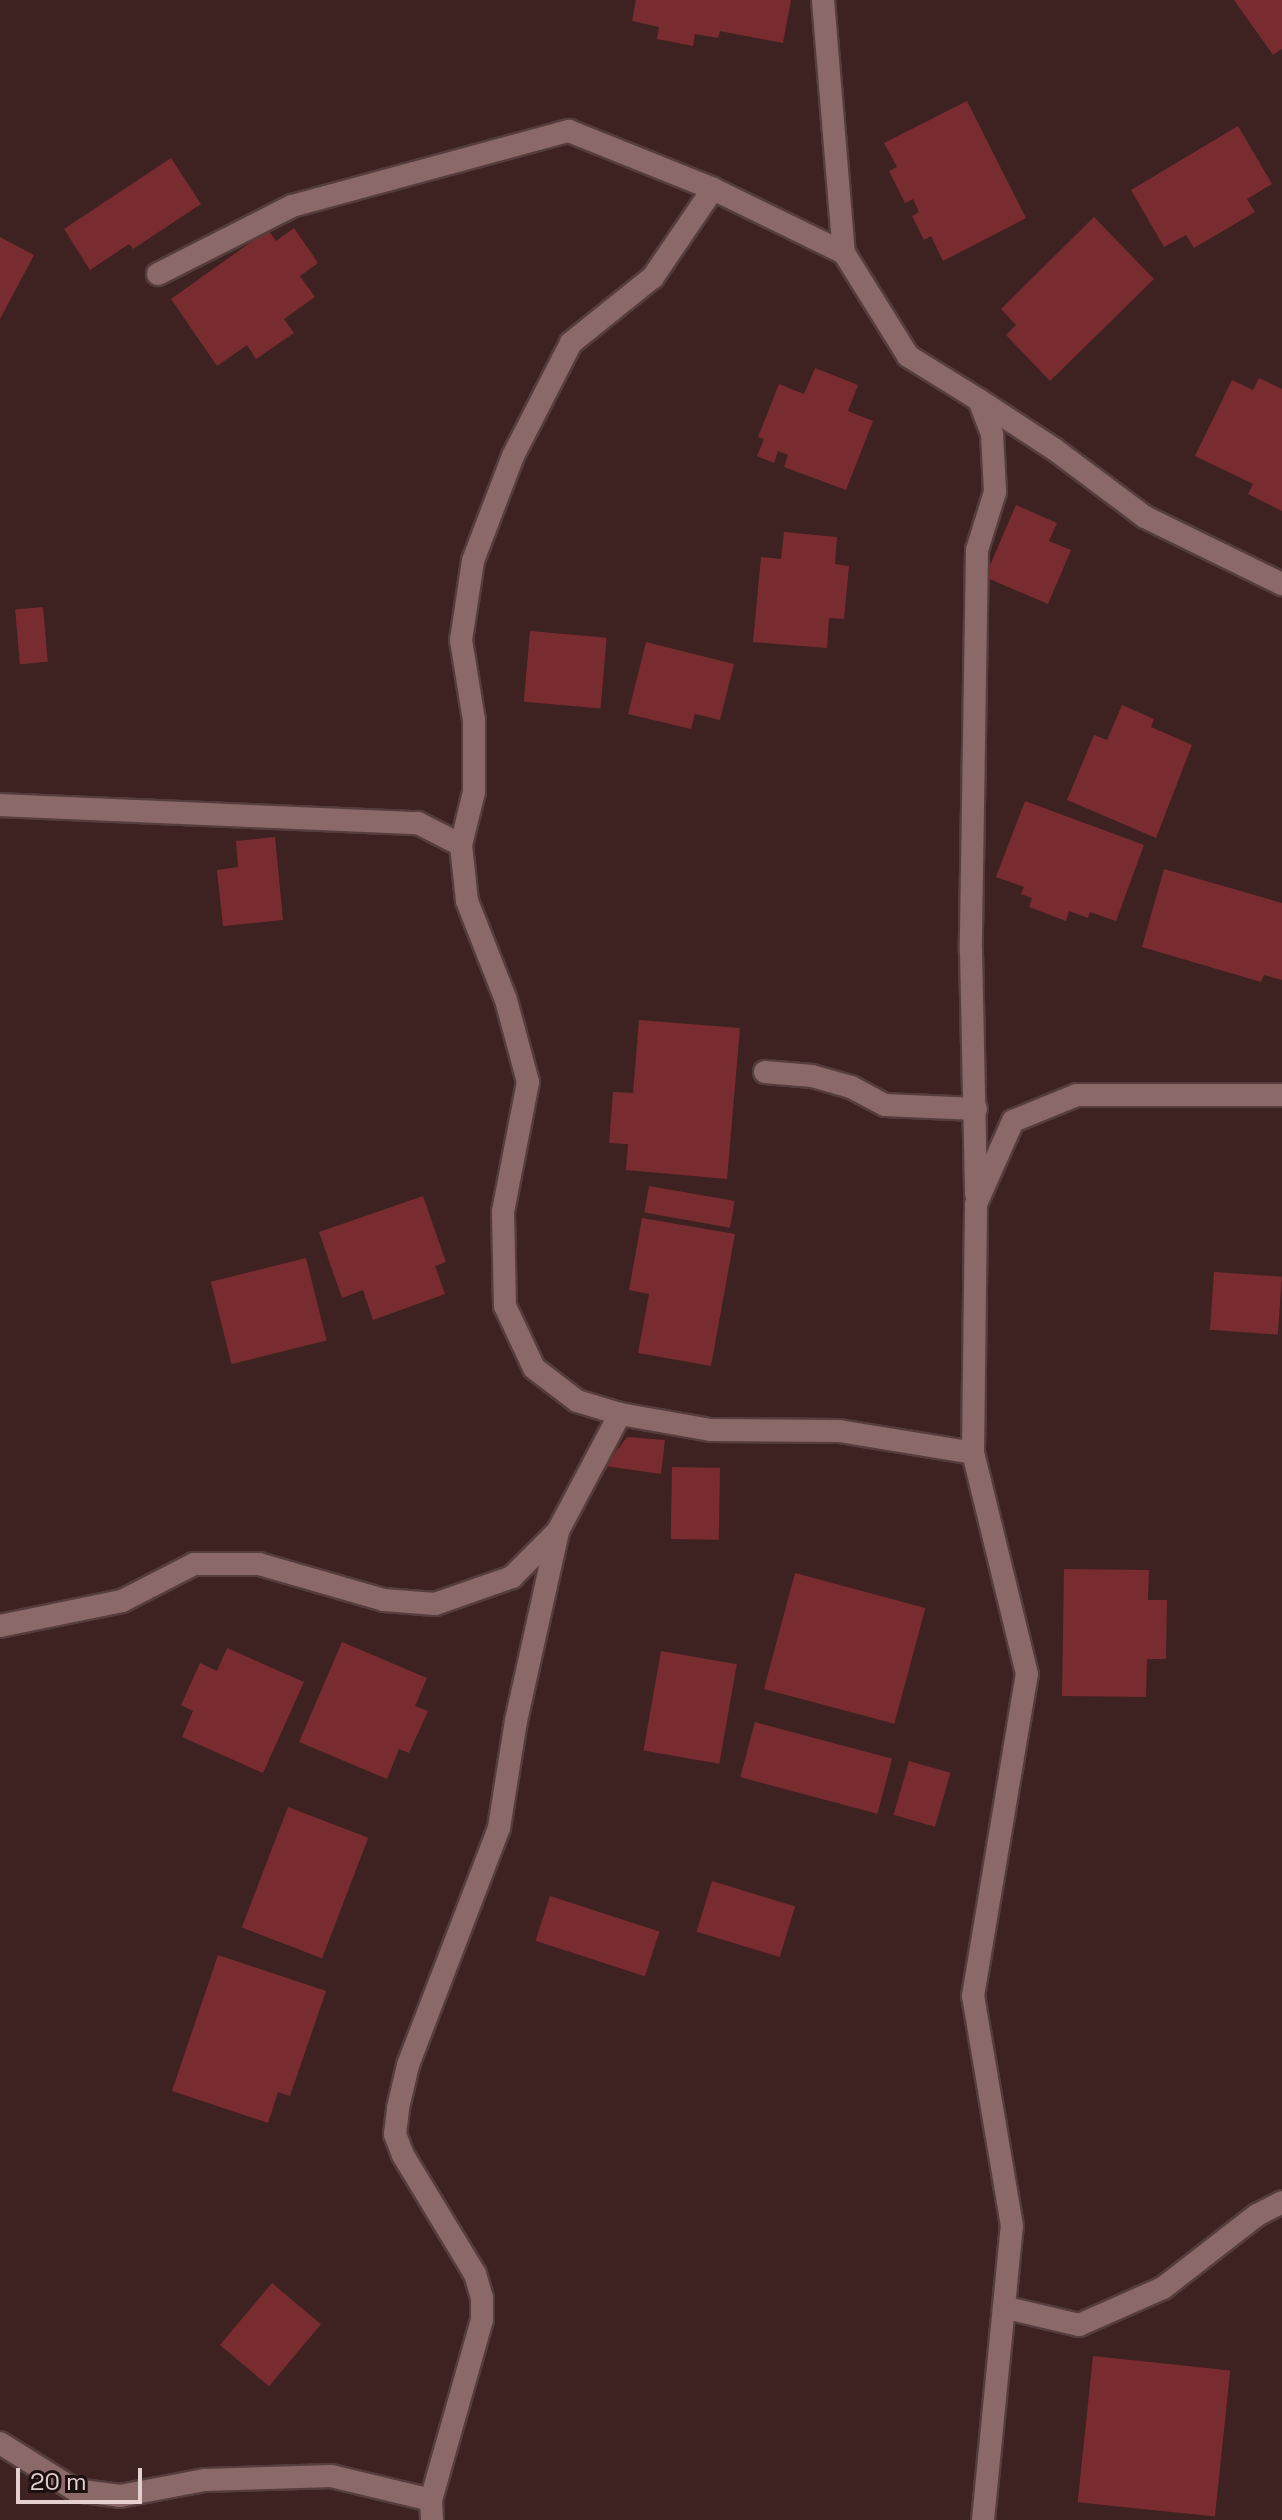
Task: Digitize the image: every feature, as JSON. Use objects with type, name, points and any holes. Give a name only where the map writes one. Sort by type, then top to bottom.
[{"type":"street","points":[[823,0],[844,253],[908,356],[1054,449],[1145,517],[1282,584]]},
{"type":"street","points":[[158,274],[292,206],[569,131],[713,189],[844,253]]},
{"type":"street","points":[[713,189],[653,277],[571,343],[513,456],[473,561],[461,640],[474,720],[474,792],[461,845],[467,901],[506,1000],[528,1082],[503,1212],[505,1306],[534,1368],[577,1401],[620,1414],[711,1430],[839,1431],[973,1453]]},
{"type":"street","points":[[979,400],[992,434],[995,492],[977,550],[971,951],[976,1109],[973,1453],[1027,1674],[973,1996],[1012,2226],[1007,2308],[983,2520]]},
{"type":"street","points":[[0,805],[418,823],[461,845]]},
{"type":"street","points":[[765,1072],[812,1076],[851,1087],[885,1105],[976,1109]]},
{"type":"street","points":[[976,1204],[1013,1121],[1077,1095],[1282,1095]]},
{"type":"street","points":[[0,2443],[75,2490],[120,2496],[205,2480],[331,2476],[431,2510],[482,2320],[482,2298],[475,2274],[403,2155],[395,2134],[398,2108],[408,2065],[499,1828],[516,1721],[558,1531],[620,1414]]},
{"type":"street","points":[[0,1626],[122,1601],[194,1564],[259,1564],[384,1600],[435,1604],[512,1577],[558,1531]]},
{"type":"street","points":[[1007,2308],[1079,2325],[1163,2288],[1257,2215],[1282,2202]]},
{"type":"building","points":[[636,0],[791,0],[783,43],[720,31],[718,38],[695,34],[693,46],[657,39],[659,27],[632,21]]},
{"type":"building","points":[[1234,0],[1282,0],[1282,49],[1273,55]]},
{"type":"building","points":[[967,101],[1026,218],[943,261],[931,236],[924,240],[912,216],[919,212],[913,199],[905,203],[889,171],[897,167],[884,143]]},
{"type":"building","points":[[1238,126],[1272,184],[1247,199],[1255,212],[1194,248],[1186,235],[1164,247],[1131,190]]},
{"type":"building","points":[[171,158],[201,204],[133,249],[129,244],[90,270],[64,229]]},
{"type":"building","points":[[1094,217],[1154,279],[1050,381],[1006,335],[1016,325],[1001,309]]},
{"type":"building","points":[[294,228],[318,263],[300,276],[315,297],[284,319],[294,333],[256,359],[247,345],[217,366],[171,299],[268,230],[276,241]]},
{"type":"building","points":[[0,237],[34,255],[0,319]]},
{"type":"building","points":[[815,368],[858,385],[848,411],[873,421],[846,490],[784,467],[788,455],[778,451],[774,463],[757,456],[764,439],[758,437],[779,384],[804,394]]},
{"type":"building","points":[[1259,378],[1282,389],[1282,511],[1248,494],[1253,484],[1195,456],[1232,380],[1253,390]]},
{"type":"building","points":[[1016,505],[1057,523],[1049,541],[1071,550],[1048,604],[985,577]]},
{"type":"building","points":[[784,532],[837,537],[835,564],[849,566],[844,619],[829,618],[827,648],[753,642],[761,557],[781,559]]},
{"type":"building","points":[[43,607],[48,662],[20,664],[15,609]]},
{"type":"building","points":[[530,631],[607,638],[601,708],[524,702]]},
{"type":"building","points":[[646,642],[734,664],[720,720],[695,714],[691,729],[628,714]]},
{"type":"building","points":[[1122,705],[1154,719],[1151,727],[1192,745],[1156,838],[1067,800],[1094,735],[1107,740]]},
{"type":"building","points":[[1025,801],[1144,845],[1116,921],[1090,912],[1088,918],[1069,911],[1066,921],[1029,907],[1032,898],[1021,894],[1024,887],[996,877]]},
{"type":"building","points":[[275,837],[283,920],[223,926],[217,870],[238,867],[236,841]]},
{"type":"building","points":[[1164,869],[1282,903],[1282,980],[1264,975],[1261,982],[1142,947]]},
{"type":"building","points":[[639,1020],[740,1028],[727,1179],[626,1170],[628,1144],[609,1143],[613,1092],[633,1093]]},
{"type":"building","points":[[649,1186],[735,1201],[730,1228],[644,1213]]},
{"type":"building","points":[[423,1196],[446,1262],[435,1266],[445,1294],[373,1320],[363,1290],[342,1298],[319,1232]]},
{"type":"building","points":[[642,1218],[735,1234],[711,1366],[638,1353],[649,1294],[629,1290]]},
{"type":"building","points":[[306,1258],[327,1340],[231,1364],[211,1282]]},
{"type":"building","points":[[1214,1272],[1282,1277],[1278,1335],[1210,1330]]},
{"type":"building","points":[[627,1437],[665,1440],[661,1474],[605,1466]]},
{"type":"building","points":[[672,1467],[720,1468],[719,1540],[671,1539]]},
{"type":"building","points":[[1064,1569],[1149,1570],[1148,1600],[1167,1600],[1166,1659],[1147,1659],[1146,1697],[1062,1696]]},
{"type":"building","points":[[795,1573],[925,1608],[894,1724],[764,1689]]},
{"type":"building","points":[[342,1642],[427,1678],[415,1706],[428,1711],[409,1753],[399,1749],[387,1779],[299,1742]]},
{"type":"building","points":[[227,1648],[304,1682],[263,1773],[182,1737],[193,1711],[181,1705],[200,1663],[217,1671]]},
{"type":"building","points":[[661,1651],[737,1664],[719,1764],[643,1750]]},
{"type":"building","points":[[755,1722],[892,1759],[877,1814],[740,1777]]},
{"type":"building","points":[[909,1761],[950,1773],[935,1827],[894,1815]]},
{"type":"building","points":[[288,1807],[368,1838],[322,1958],[242,1927]]},
{"type":"building","points":[[712,1881],[795,1906],[780,1957],[697,1932]]},
{"type":"building","points":[[550,1896],[659,1932],[645,1976],[535,1941]]},
{"type":"building","points":[[218,1955],[326,1991],[290,2096],[278,2092],[268,2123],[172,2091]]},
{"type":"building","points":[[272,2283],[321,2324],[269,2386],[220,2345]]},
{"type":"building","points":[[1093,2356],[1230,2370],[1215,2517],[1078,2502]]}]
